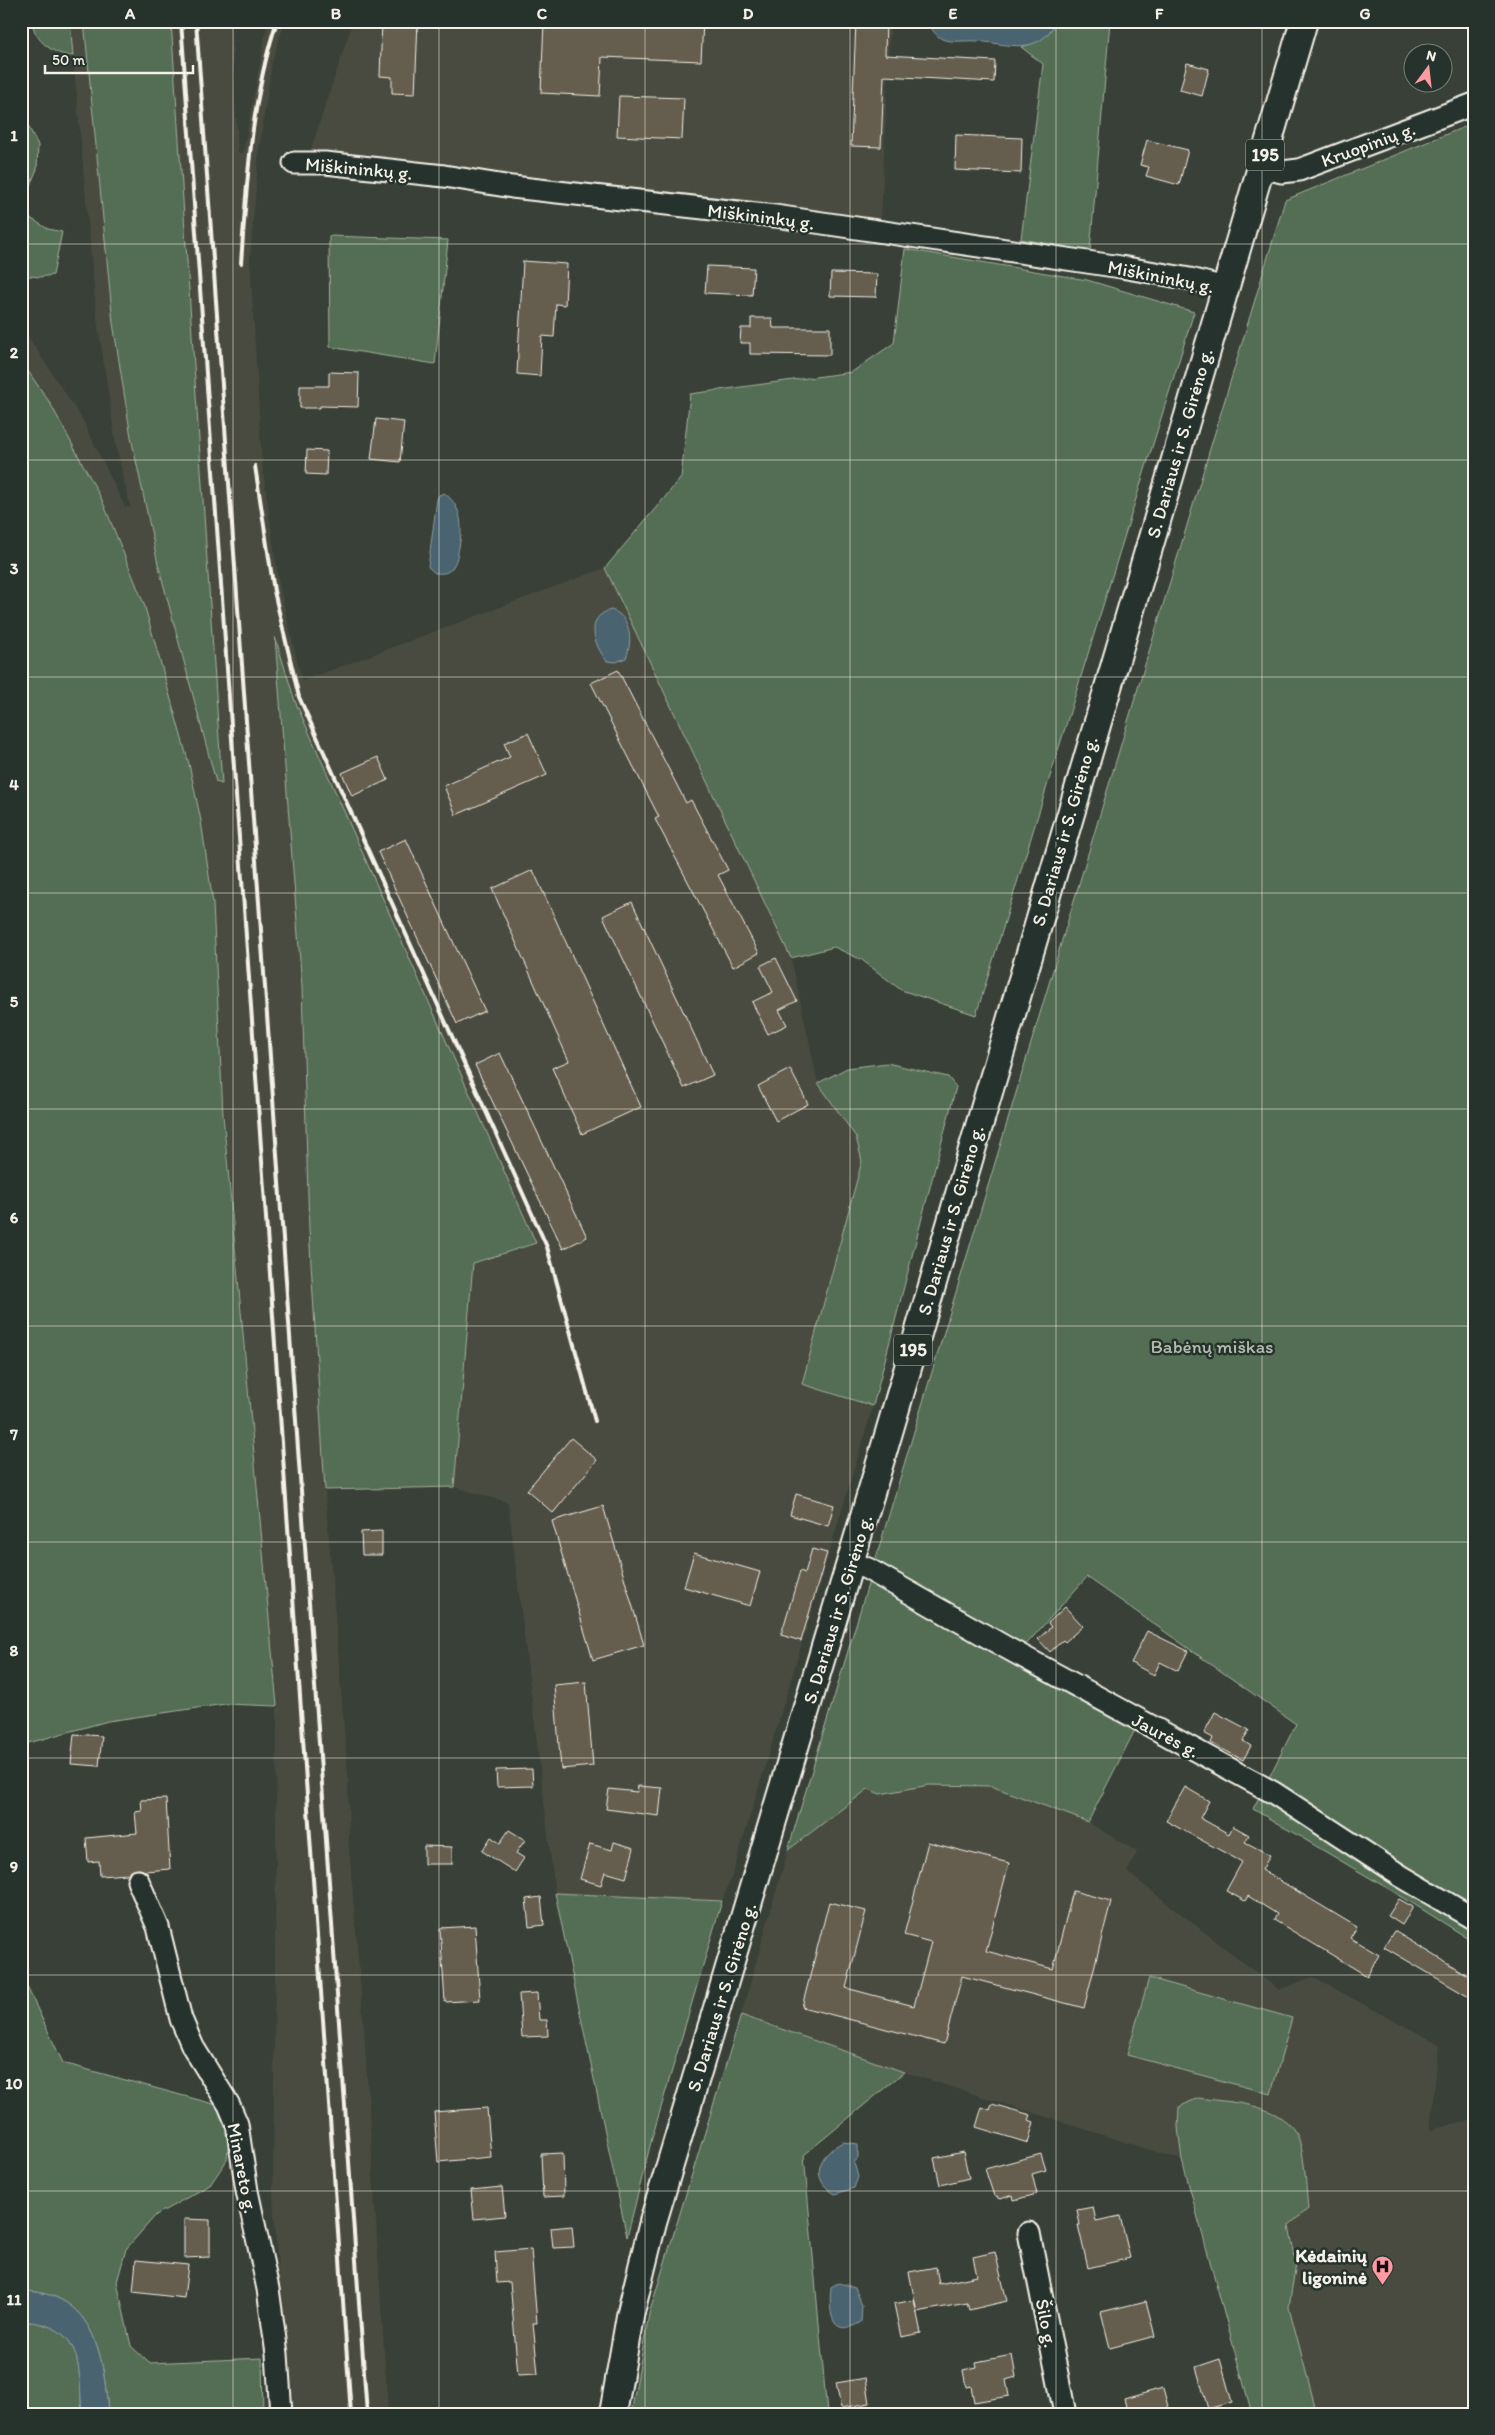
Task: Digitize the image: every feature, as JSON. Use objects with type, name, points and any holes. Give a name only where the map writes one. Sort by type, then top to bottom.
[{"type":"main road","name":"195","points":[[1225,288],[1304,21]]},
{"type":"main road","name":"S. Dariaus ir S. Girėno g.","points":[[613,2414],[630,2316],[653,2222],[850,1562],[1225,288]]},
{"type":"street","name":"Kruopinių g.","points":[[1261,167],[1282,172],[1299,170],[1474,104]]},
{"type":"street","name":"Miškininkų g.","points":[[294,163],[326,163],[444,176],[512,187],[775,216],[1121,267],[1190,279],[1225,288]]},
{"type":"street","name":"Jaurės g.","points":[[850,1562],[868,1569],[1024,1658],[1274,1793],[1401,1876],[1474,1919]]},
{"type":"street","name":"Minareto g.","points":[[138,1881],[158,1927],[181,2019],[193,2048],[229,2105],[237,2124],[247,2192],[268,2289],[277,2354],[281,2414]]},
{"type":"street","name":"Šilo g.","points":[[1029,2233],[1065,2414]]},
{"type":"shaded area","points":[[70,21],[84,21],[113,323],[131,437],[158,564],[216,782],[221,784],[171,21],[231,21],[238,153],[243,153],[268,21],[285,21],[272,62],[259,150],[250,259],[262,463],[279,584],[302,681],[605,568],[791,958],[818,1083],[856,1137],[862,1161],[802,1384],[873,1406],[733,1873],[722,1901],[555,1893],[508,1502],[454,1487],[473,1263],[536,1243],[295,701],[275,640],[302,987],[309,1230],[325,1490],[348,1777],[349,1848],[364,2029],[388,2414],[288,2414],[273,2196],[277,1706],[218,1040],[144,604],[102,500],[50,404],[21,361],[21,326],[82,419],[125,507],[130,507],[116,446],[96,311]]},
{"type":"shaded area","points":[[353,21],[890,21],[881,220],[590,183],[309,155]]},
{"type":"shaded area","points":[[929,1785],[991,1786],[1088,1822],[1137,1852],[1127,1872],[1279,1990],[1312,1977],[1439,2044],[1430,2130],[1474,2120],[1474,2414],[1317,2414],[1289,2307],[1296,2263],[1273,2111],[1199,2098],[1178,2127],[1182,2160],[904,2072],[741,2015],[788,1850],[868,1789],[880,1794]]},
{"type":"green space","points":[[32,21],[70,21],[73,56],[59,53],[46,46],[37,35]]},
{"type":"green space","points":[[84,21],[171,21],[222,784],[216,782],[158,564],[131,437],[113,323]]},
{"type":"green space","points":[[1056,21],[1110,21],[1090,251],[1021,239],[1043,64],[1021,47],[1033,44],[1042,38],[1050,31]]},
{"type":"green space","points":[[21,115],[38,145],[37,169],[26,195],[27,216],[48,229],[62,232],[53,275],[40,277],[21,275]]},
{"type":"green space","name":"Babėnų miškas","points":[[1474,123],[1474,1942],[1404,1898],[1253,1809],[1296,1724],[1087,1577],[1023,1648],[1136,1728],[1088,1822],[991,1786],[929,1785],[880,1794],[868,1789],[788,1850],[1285,200]]},
{"type":"green space","points":[[329,236],[448,240],[435,364],[330,347]]},
{"type":"green space","points":[[905,249],[1087,280],[1194,312],[976,1015],[901,990],[862,960],[834,947],[791,958],[605,568],[681,478],[690,394],[852,372],[894,343]]},
{"type":"green space","points":[[21,361],[50,403],[102,500],[144,604],[189,764],[201,821],[213,903],[223,1114],[277,1706],[225,1704],[108,1721],[21,1745]]},
{"type":"green space","points":[[275,637],[295,701],[536,1243],[473,1263],[454,1487],[325,1490],[309,1230],[302,987]]},
{"type":"green space","points":[[887,1063],[948,1077],[956,1087],[873,1406],[802,1384],[862,1161],[856,1137],[818,1083],[847,1068]]},
{"type":"green space","points":[[555,1893],[722,1901],[652,2138],[627,2237]]},
{"type":"green space","points":[[21,1974],[63,2063],[221,2106],[229,2132],[227,2160],[210,2185],[156,2215],[126,2249],[117,2282],[131,2346],[149,2363],[262,2358],[263,2414],[108,2414],[103,2370],[98,2349],[90,2330],[80,2314],[65,2302],[46,2294],[21,2291]]},
{"type":"green space","points":[[1149,1978],[1292,2018],[1271,2094],[1127,2055]]},
{"type":"green space","points":[[741,2015],[904,2072],[804,2155],[827,2414],[631,2414],[649,2314]]},
{"type":"green space","points":[[1198,2098],[1239,2103],[1265,2110],[1277,2115],[1287,2123],[1296,2133],[1299,2140],[1303,2158],[1308,2209],[1289,2225],[1296,2263],[1289,2307],[1317,2414],[1252,2414],[1182,2160],[1178,2127],[1179,2107]]},
{"type":"green space","points":[[21,2321],[42,2324],[57,2330],[67,2339],[74,2350],[78,2364],[82,2414],[21,2414]]},
{"type":"water","points":[[927,21],[1056,21],[1041,40],[1022,46],[942,39]]},
{"type":"water","points":[[444,493],[451,499],[459,512],[461,536],[457,558],[453,566],[446,573],[435,573],[428,567],[437,499],[439,495]]},
{"type":"water","points":[[611,610],[623,618],[630,637],[626,658],[616,662],[607,661],[598,647],[594,632],[597,618]]},
{"type":"water","points":[[843,2142],[858,2144],[858,2158],[854,2163],[858,2177],[854,2188],[835,2194],[821,2181],[819,2174],[820,2166],[828,2153]]},
{"type":"water","points":[[838,2283],[855,2287],[862,2306],[861,2322],[850,2327],[843,2328],[837,2325],[831,2313],[831,2287]]},
{"type":"water","points":[[21,2291],[46,2294],[65,2302],[80,2314],[90,2330],[98,2349],[103,2370],[108,2414],[82,2414],[80,2379],[74,2350],[67,2339],[57,2330],[42,2324],[21,2321]]},
{"type":"building","points":[[382,21],[418,21],[415,94],[392,93],[392,77],[380,76]]},
{"type":"building","points":[[544,21],[620,23],[620,21],[703,21],[701,61],[602,57],[600,96],[541,93]]},
{"type":"building","points":[[856,21],[886,21],[885,55],[995,61],[994,82],[884,76],[881,147],[851,146]]},
{"type":"building","points":[[1187,63],[1209,69],[1202,96],[1180,90]]},
{"type":"building","points":[[619,96],[684,98],[682,139],[617,136]]},
{"type":"building","points":[[956,135],[1022,138],[1021,173],[955,170]]},
{"type":"building","points":[[1147,140],[1188,150],[1179,185],[1146,176],[1149,167],[1140,165]]},
{"type":"building","points":[[523,261],[567,264],[565,305],[556,304],[554,337],[542,336],[540,376],[517,374]]},
{"type":"building","points":[[707,266],[754,268],[752,295],[705,293]]},
{"type":"building","points":[[831,273],[877,274],[876,297],[830,296]]},
{"type":"building","points":[[751,318],[772,318],[773,328],[830,328],[830,355],[750,354],[750,343],[740,343],[741,328],[751,328]]},
{"type":"building","points":[[329,372],[359,373],[358,407],[320,406],[320,408],[300,408],[300,386],[329,386]]},
{"type":"building","points":[[376,419],[404,422],[400,462],[371,459]]},
{"type":"building","points":[[307,450],[327,451],[326,475],[306,474]]},
{"type":"building","points":[[618,670],[686,803],[691,800],[728,870],[718,875],[759,953],[733,967],[655,819],[659,817],[591,683]]},
{"type":"building","points":[[528,733],[547,775],[456,815],[444,786],[510,757],[504,743]]},
{"type":"building","points":[[378,757],[388,780],[352,796],[342,773]]},
{"type":"building","points":[[406,839],[485,1011],[457,1024],[378,852]]},
{"type":"building","points":[[533,870],[641,1107],[582,1134],[552,1068],[569,1061],[492,889]]},
{"type":"building","points":[[632,902],[713,1075],[684,1088],[603,916]]},
{"type":"building","points":[[776,958],[797,1001],[779,1010],[787,1025],[768,1034],[752,1002],[773,992],[760,966]]},
{"type":"building","points":[[500,1053],[587,1237],[563,1249],[475,1065]]},
{"type":"building","points":[[790,1069],[808,1104],[776,1121],[758,1086]]},
{"type":"building","points":[[571,1438],[597,1460],[553,1513],[527,1490]]},
{"type":"building","points":[[796,1494],[834,1505],[828,1526],[790,1515]]},
{"type":"building","points":[[603,1506],[644,1645],[593,1660],[552,1521]]},
{"type":"building","points":[[382,1531],[382,1555],[362,1555],[361,1532]]},
{"type":"building","points":[[812,1549],[827,1553],[801,1641],[781,1635],[800,1571],[805,1573]]},
{"type":"building","points":[[694,1553],[760,1572],[750,1606],[684,1587]]},
{"type":"building","points":[[1065,1607],[1083,1626],[1050,1652],[1038,1639],[1051,1627],[1048,1623]]},
{"type":"building","points":[[1147,1631],[1188,1651],[1178,1671],[1160,1662],[1154,1675],[1131,1663]]},
{"type":"building","points":[[586,1682],[593,1766],[561,1769],[554,1685]]},
{"type":"building","points":[[1215,1712],[1249,1730],[1243,1741],[1251,1746],[1243,1760],[1211,1743],[1213,1738],[1204,1733]]},
{"type":"building","points":[[74,1734],[102,1736],[99,1766],[71,1764]]},
{"type":"building","points":[[532,1769],[533,1786],[497,1787],[496,1770]]},
{"type":"building","points":[[638,1786],[662,1788],[659,1816],[606,1809],[609,1789],[637,1792]]},
{"type":"building","points":[[1185,1787],[1209,1801],[1200,1818],[1229,1834],[1233,1826],[1249,1835],[1245,1842],[1270,1855],[1262,1870],[1357,1927],[1350,1938],[1379,1955],[1367,1976],[1274,1920],[1277,1914],[1248,1896],[1245,1901],[1226,1891],[1242,1862],[1166,1821]]},
{"type":"building","points":[[166,1799],[170,1869],[145,1871],[139,1869],[127,1874],[100,1876],[99,1861],[88,1862],[86,1838],[137,1833],[135,1812],[142,1811],[141,1800]]},
{"type":"building","points":[[509,1830],[525,1840],[516,1853],[524,1858],[515,1872],[482,1851],[491,1837],[500,1843]]},
{"type":"building","points":[[614,1842],[634,1848],[626,1878],[605,1872],[601,1885],[580,1879],[590,1844],[612,1850]]},
{"type":"building","points":[[928,1842],[1009,1863],[986,1951],[1053,1969],[1073,1891],[1111,1901],[1084,2008],[962,1976],[944,2044],[802,2007],[829,1902],[866,1911],[846,1988],[914,2006],[931,1942],[904,1935]]},
{"type":"building","points":[[424,1846],[452,1847],[452,1864],[424,1864]]},
{"type":"building","points":[[541,1897],[544,1925],[529,1927],[526,1899]]},
{"type":"building","points":[[1399,1899],[1413,1907],[1402,1925],[1388,1916]]},
{"type":"building","points":[[475,1926],[480,2000],[445,2002],[440,1928]]},
{"type":"building","points":[[1394,1931],[1474,1979],[1474,2000],[1384,1947]]},
{"type":"building","points":[[537,1993],[539,2020],[547,2020],[548,2036],[522,2037],[519,1994]]},
{"type":"building","points":[[992,2104],[1031,2115],[1029,2120],[1034,2122],[1028,2143],[976,2127],[982,2107],[990,2110]]},
{"type":"building","points":[[487,2108],[491,2157],[438,2162],[434,2112]]},
{"type":"building","points":[[963,2152],[969,2178],[940,2185],[934,2158]]},
{"type":"building","points":[[563,2153],[564,2196],[543,2197],[541,2154]]},
{"type":"building","points":[[1041,2154],[1046,2170],[1032,2174],[1037,2194],[1014,2200],[1013,2195],[1000,2199],[994,2196],[985,2169]]},
{"type":"building","points":[[502,2187],[505,2216],[474,2219],[471,2190]]},
{"type":"building","points":[[1093,2207],[1096,2221],[1120,2216],[1130,2258],[1088,2268],[1078,2225],[1080,2225],[1077,2210]]},
{"type":"building","points":[[184,2219],[210,2220],[210,2257],[184,2258]]},
{"type":"building","points":[[572,2226],[574,2247],[553,2248],[551,2228]]},
{"type":"building","points":[[531,2249],[537,2323],[533,2323],[538,2374],[518,2375],[510,2282],[497,2283],[495,2252]]},
{"type":"building","points":[[995,2252],[1007,2301],[969,2310],[967,2303],[917,2312],[909,2272],[936,2267],[939,2284],[977,2276],[973,2257]]},
{"type":"building","points":[[136,2260],[188,2265],[184,2298],[133,2292]]},
{"type":"building","points":[[914,2300],[921,2333],[901,2337],[894,2304]]},
{"type":"building","points":[[1146,2301],[1155,2336],[1110,2348],[1101,2312]]},
{"type":"building","points":[[1012,2355],[1016,2377],[1006,2380],[1009,2396],[974,2402],[971,2386],[966,2387],[963,2370],[977,2367],[976,2362]]},
{"type":"building","points":[[1220,2359],[1232,2402],[1208,2409],[1196,2367]]},
{"type":"building","points":[[866,2378],[870,2403],[841,2408],[836,2383]]},
{"type":"building","points":[[1163,2388],[1170,2414],[1128,2414],[1124,2399]]},
{"type":"railway","points":[[181,21],[351,2414]]},
{"type":"railway","points":[[196,21],[367,2414]]},
{"type":"railway","points":[[241,263],[248,171],[256,110],[268,50],[277,21]]},
{"type":"railway","points":[[255,466],[274,591],[299,697],[547,1247],[595,1421]]},
{"type":"place","name":"Kėdainių ligoninė","points":[[1383,2285]]}]
